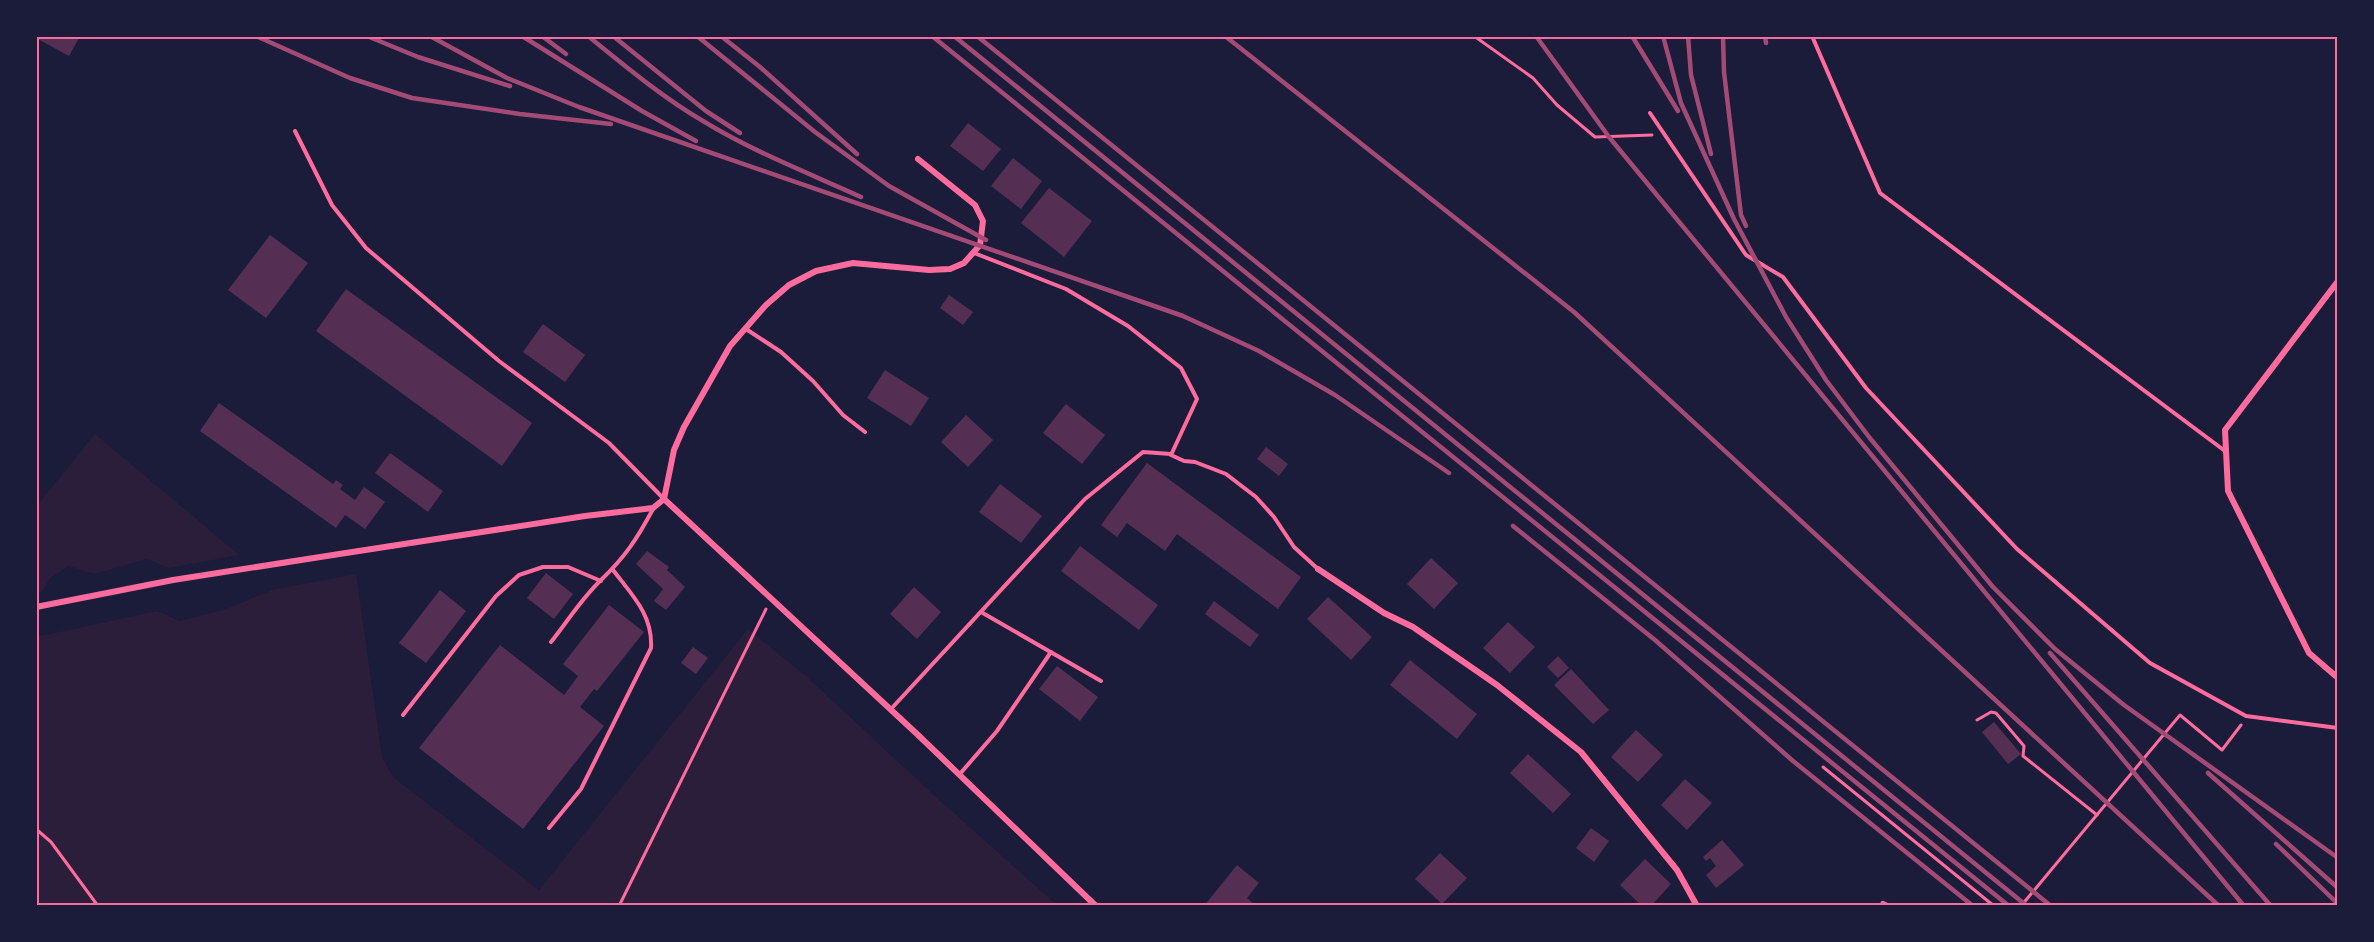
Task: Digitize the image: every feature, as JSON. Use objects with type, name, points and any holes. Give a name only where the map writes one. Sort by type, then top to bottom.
[{"type":"street","points":[[36,607],[196,577],[585,516],[653,508],[664,499],[674,450],[684,427],[730,346],[766,305],[789,285],[816,271],[853,262],[929,270],[950,269],[964,263],[974,253],[980,245],[983,221],[975,205],[918,159]]},
{"type":"street","points":[[2338,281],[2225,430],[2228,491],[2309,652],[2338,678]]},
{"type":"street","points":[[664,499],[891,710],[1096,906]]},
{"type":"street","points":[[1318,569],[1384,613],[1413,627],[1497,685],[1581,752],[1677,870],[1697,906]]},
{"type":"lane","points":[[1812,36],[1880,194],[2226,452]]},
{"type":"lane","points":[[1650,113],[1746,255],[1783,277],[1866,388],[2017,549],[2150,663],[2246,716],[2338,728]]},
{"type":"lane","points":[[295,131],[332,205],[366,248],[499,361],[609,442],[664,499]]},
{"type":"lane","points":[[974,253],[1065,289],[1128,326],[1181,368],[1197,399],[1171,454]]},
{"type":"lane","points":[[745,329],[781,352],[813,381],[843,415],[865,432]]},
{"type":"lane","points":[[891,710],[1085,499],[1143,452],[1171,454],[1184,461],[1195,462],[1227,474],[1256,497],[1294,547],[1318,569]]},
{"type":"lane","points":[[551,642],[632,546],[653,508]]},
{"type":"lane","points":[[404,715],[496,596],[519,575],[543,567],[568,567],[601,580]]},
{"type":"lane","points":[[549,828],[581,789],[651,648],[652,632],[644,611],[613,570]]},
{"type":"lane","points":[[981,612],[1101,681]]},
{"type":"lane","points":[[959,775],[998,731],[1051,652]]},
{"type":"path","points":[[1474,36],[1533,78],[1557,105],[1595,137],[1664,134]]},
{"type":"path","points":[[619,906],[771,599]]},
{"type":"path","points":[[1977,720],[1991,711],[1996,713],[2024,746],[2023,756],[2097,815]]},
{"type":"path","points":[[2021,906],[2180,715],[2222,750],[2240,727]]},
{"type":"path","points":[[1822,767],[1994,906]]},
{"type":"path","points":[[36,829],[51,842],[98,906]]},
{"type":"shaded area","points":[[95,434],[239,555],[169,568],[147,559],[94,574],[69,566],[50,578],[41,593],[36,594],[36,507]]},
{"type":"shaded area","points":[[356,574],[382,757],[393,777],[539,890],[748,629],[807,677],[1058,906],[36,906],[36,637],[157,611],[180,621],[226,609],[272,590]]},
{"type":"building","points":[[36,36],[80,36],[69,56]]},
{"type":"building","points":[[968,123],[1001,149],[983,171],[950,146]]},
{"type":"building","points":[[1013,158],[1042,181],[1021,209],[991,186]]},
{"type":"building","points":[[1049,188],[1092,221],[1064,257],[1021,223]]},
{"type":"building","points":[[270,235],[308,263],[266,318],[228,290]]},
{"type":"building","points":[[346,289],[532,423],[502,466],[316,331]]},
{"type":"building","points":[[949,295],[973,312],[963,325],[940,308]]},
{"type":"building","points":[[543,324],[585,355],[565,382],[523,352]]},
{"type":"building","points":[[885,370],[929,398],[911,426],[867,398]]},
{"type":"building","points":[[219,403],[333,484],[336,480],[343,485],[340,489],[355,500],[364,487],[385,502],[365,529],[345,515],[336,528],[200,431]]},
{"type":"building","points":[[1066,404],[1105,435],[1082,464],[1043,433]]},
{"type":"building","points":[[966,415],[993,440],[968,467],[941,442]]},
{"type":"building","points":[[1266,447],[1288,464],[1279,476],[1257,459]]},
{"type":"building","points":[[390,453],[443,491],[428,512],[375,473]]},
{"type":"building","points":[[1147,463],[1301,577],[1278,609],[1177,534],[1165,551],[1127,523],[1117,537],[1101,525]]},
{"type":"building","points":[[1000,484],[1042,516],[1021,543],[979,512]]},
{"type":"building","points":[[1080,546],[1158,605],[1139,630],[1061,571]]},
{"type":"building","points":[[647,551],[669,567],[667,570],[685,587],[666,610],[654,601],[663,589],[636,564]]},
{"type":"building","points":[[1431,558],[1458,583],[1434,609],[1407,584]]},
{"type":"building","points":[[546,573],[573,594],[554,619],[527,598]]},
{"type":"building","points":[[914,587],[941,612],[917,639],[890,614]]},
{"type":"building","points":[[440,590],[466,611],[426,663],[399,643]]},
{"type":"building","points":[[1328,597],[1372,637],[1351,660],[1307,619]]},
{"type":"building","points":[[1214,601],[1259,635],[1250,647],[1205,614]]},
{"type":"building","points":[[609,605],[644,632],[597,691],[594,689],[580,707],[604,726],[523,829],[419,748],[500,645],[564,695],[578,676],[563,664]]},
{"type":"building","points":[[1508,622],[1535,647],[1510,673],[1483,648]]},
{"type":"building","points":[[693,647],[708,658],[696,674],[681,663]]},
{"type":"building","points":[[1558,656],[1569,668],[1558,678],[1547,667]]},
{"type":"building","points":[[1410,660],[1477,714],[1457,739],[1390,685]]},
{"type":"building","points":[[1057,666],[1098,697],[1080,721],[1039,689]]},
{"type":"building","points":[[1571,669],[1609,710],[1593,724],[1554,685]]},
{"type":"building","points":[[1994,722],[2021,754],[2008,764],[1982,732]]},
{"type":"building","points":[[1636,730],[1663,755],[1638,782],[1611,757]]},
{"type":"building","points":[[1528,754],[1571,794],[1553,813],[1510,773]]},
{"type":"building","points":[[1685,779],[1712,803],[1687,830],[1661,805]]},
{"type":"building","points":[[1591,828],[1609,841],[1594,862],[1576,848]]},
{"type":"building","points":[[1722,840],[1744,865],[1716,888],[1706,875],[1716,866],[1710,858],[1706,861],[1703,857]]},
{"type":"building","points":[[1440,853],[1467,878],[1442,904],[1415,879]]},
{"type":"building","points":[[1645,859],[1671,884],[1651,906],[1642,906],[1620,885]]},
{"type":"building","points":[[1237,865],[1259,883],[1247,898],[1256,906],[1204,906]]},
{"type":"railway","points":[[256,36],[350,78],[412,98],[520,114],[611,124]]},
{"type":"railway","points":[[367,36],[418,57],[510,86]]},
{"type":"railway","points":[[430,36],[507,78],[579,107],[1183,316],[1259,351],[1335,395],[1449,473]]},
{"type":"railway","points":[[522,36],[642,111],[696,141]]},
{"type":"railway","points":[[542,36],[566,54]]},
{"type":"railway","points":[[588,36],[658,91],[703,121],[761,152],[861,197]]},
{"type":"railway","points":[[613,36],[706,111],[740,133]]},
{"type":"railway","points":[[697,36],[815,132],[889,186],[986,240]]},
{"type":"railway","points":[[721,36],[760,67],[857,154]]},
{"type":"railway","points":[[932,36],[2009,906]]},
{"type":"railway","points":[[954,36],[2027,906]]},
{"type":"railway","points":[[977,36],[2051,906]]},
{"type":"railway","points":[[1225,36],[1574,312],[2219,906]]},
{"type":"railway","points":[[1536,36],[1609,137],[2244,906]]},
{"type":"railway","points":[[1632,36],[1678,111]]},
{"type":"railway","points":[[1663,36],[1681,103],[1734,219],[1786,317],[1826,380],[1869,437],[1993,587],[2055,649],[2124,705],[2338,858]]},
{"type":"railway","points":[[1688,36],[1691,75],[1711,154]]},
{"type":"railway","points":[[1723,36],[1724,72],[1741,215],[1746,226]]},
{"type":"railway","points":[[1765,36],[1766,43]]},
{"type":"railway","points":[[1513,526],[1655,640],[1793,761],[1973,906]]},
{"type":"railway","points":[[2050,653],[2271,906]]},
{"type":"railway","points":[[2208,773],[2338,888]]},
{"type":"railway","points":[[2276,844],[2338,904]]}]
